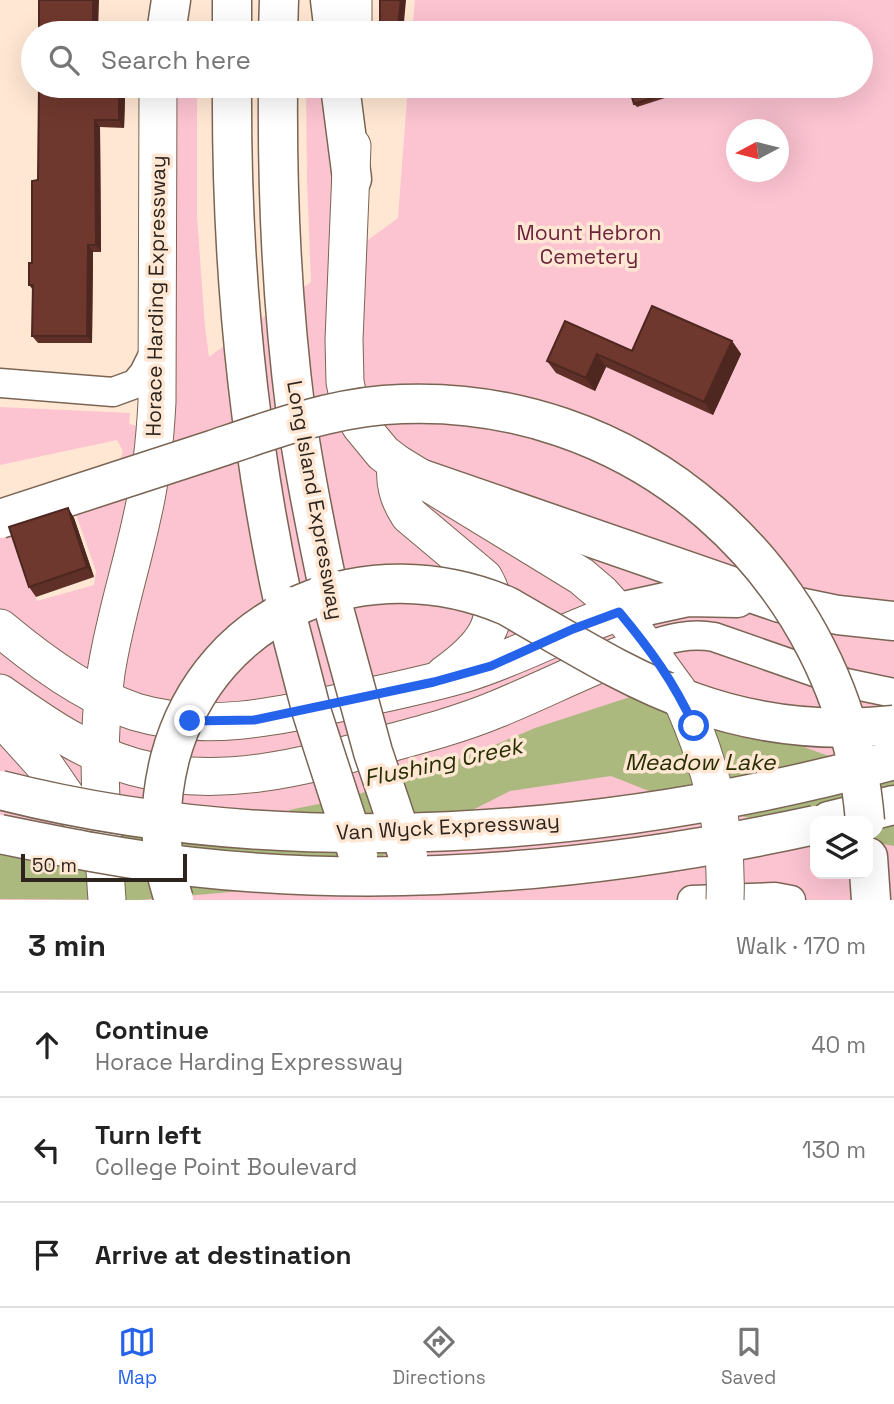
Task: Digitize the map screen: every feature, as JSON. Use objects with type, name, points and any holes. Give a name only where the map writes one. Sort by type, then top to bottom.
[{"type":"highway","points":[[168,21],[171,0]]},
{"type":"highway","points":[[232,0],[232,21]]},
{"type":"highway","points":[[278,21],[279,0]]},
{"type":"highway","points":[[330,0],[333,21]]},
{"type":"highway","points":[[232,98],[231,166],[240,323],[267,520],[298,662],[329,771],[375,900]]},
{"type":"highway","name":"Long Island Expressway","points":[[278,98],[281,237],[290,358],[307,478],[328,587],[373,752],[402,840],[426,900]]},
{"type":"highway","points":[[342,98],[352,179]]},
{"type":"highway","points":[[0,519],[287,425],[353,409],[411,404],[459,406],[528,417],[577,432],[645,464],[696,499],[741,541],[785,594],[820,653],[844,714],[860,778],[864,816]]},
{"type":"highway","points":[[409,471],[780,603]]},
{"type":"highway","points":[[174,900],[163,863],[163,794],[173,748],[192,704],[221,663],[254,632],[293,607],[346,589],[379,583],[423,583],[465,590],[507,606],[638,679],[717,710],[802,726],[854,728],[894,725]]},
{"type":"highway","points":[[619,612],[688,597],[755,599],[838,615],[894,621]]},
{"type":"highway","name":"Van Wyck Expressway","points":[[0,790],[80,806],[197,824],[319,832],[426,832],[548,824],[669,809],[759,793],[894,760]]},
{"type":"highway","points":[[849,816],[894,805]]},
{"type":"highway","name":"Van Wyck Expressway","points":[[0,834],[193,867],[273,874],[373,876],[490,872],[614,860],[725,844],[810,826]]},
{"type":"highway","points":[[870,879],[871,900]]},
{"type":"main road","points":[[158,0],[158,21]]},
{"type":"main road","points":[[353,21],[354,0]]},
{"type":"main road","name":"Horace Harding Expressway","points":[[92,823],[103,697],[111,649],[149,483],[156,415],[158,98]]},
{"type":"main road","points":[[353,98],[344,340],[345,382],[350,406],[360,425],[383,453],[581,576],[619,612],[647,646],[678,691],[705,753],[714,786],[724,849],[725,900]]},
{"type":"main road","points":[[409,471],[396,490],[401,503],[410,514],[484,578],[491,589],[494,602],[487,634],[467,659],[434,682]]},
{"type":"main road","points":[[0,628],[51,667],[103,697],[136,711],[170,719],[234,721],[283,715],[434,682],[491,666],[573,629],[619,612]]},
{"type":"main road","points":[[0,692],[47,726],[99,753],[134,767],[192,776],[240,776],[346,755],[460,723],[647,646]]},
{"type":"main road","points":[[0,716],[92,823],[106,883]]},
{"type":"street","points":[[0,383],[113,392],[135,384],[144,373],[157,347]]},
{"type":"street","points":[[647,646],[681,636],[714,637],[846,683],[894,693]]},
{"type":"street","points":[[692,900],[782,899]]},
{"type":"green space","name":"Mount Hebron Cemetery","points":[[415,0],[894,0],[894,900],[0,900],[0,523],[8,520],[37,601],[94,585],[96,571],[72,503],[112,489],[123,451],[117,440],[0,465],[0,407],[130,413],[129,424],[142,427],[134,597],[173,98],[197,98],[197,217],[209,357],[311,282],[306,98],[327,98],[332,175],[330,268],[398,218],[407,98],[873,98],[873,21],[413,21]]},
{"type":"water","name":"Meadow Lake","points":[[630,697],[744,726],[894,779],[894,846],[873,842],[873,816],[810,816],[810,829],[687,806],[611,776],[510,791],[351,872],[287,887],[140,900],[0,899],[0,823],[212,834],[322,807],[476,753],[535,728]]},
{"type":"building","points":[[39,0],[93,0],[93,21],[39,21]]},
{"type":"building","points":[[380,0],[401,0],[398,21],[380,21]]},
{"type":"building","points":[[39,98],[119,98],[119,120],[95,120],[96,245],[88,245],[87,336],[32,336],[33,285],[29,285],[29,263],[32,263],[32,181],[38,180]]},
{"type":"building","points":[[632,98],[653,98],[634,104]]},
{"type":"building","points":[[652,306],[732,341],[704,402],[597,354],[586,378],[547,361],[565,321],[632,351]]},
{"type":"building","points":[[68,508],[87,567],[29,587],[9,527]]},
{"type":"waterway","name":"Flushing Creek","points":[[292,813],[322,807]]},
{"type":"route","points":[[190,721],[254,720],[434,682],[491,666],[573,629],[619,612],[678,691],[694,726]]}]
